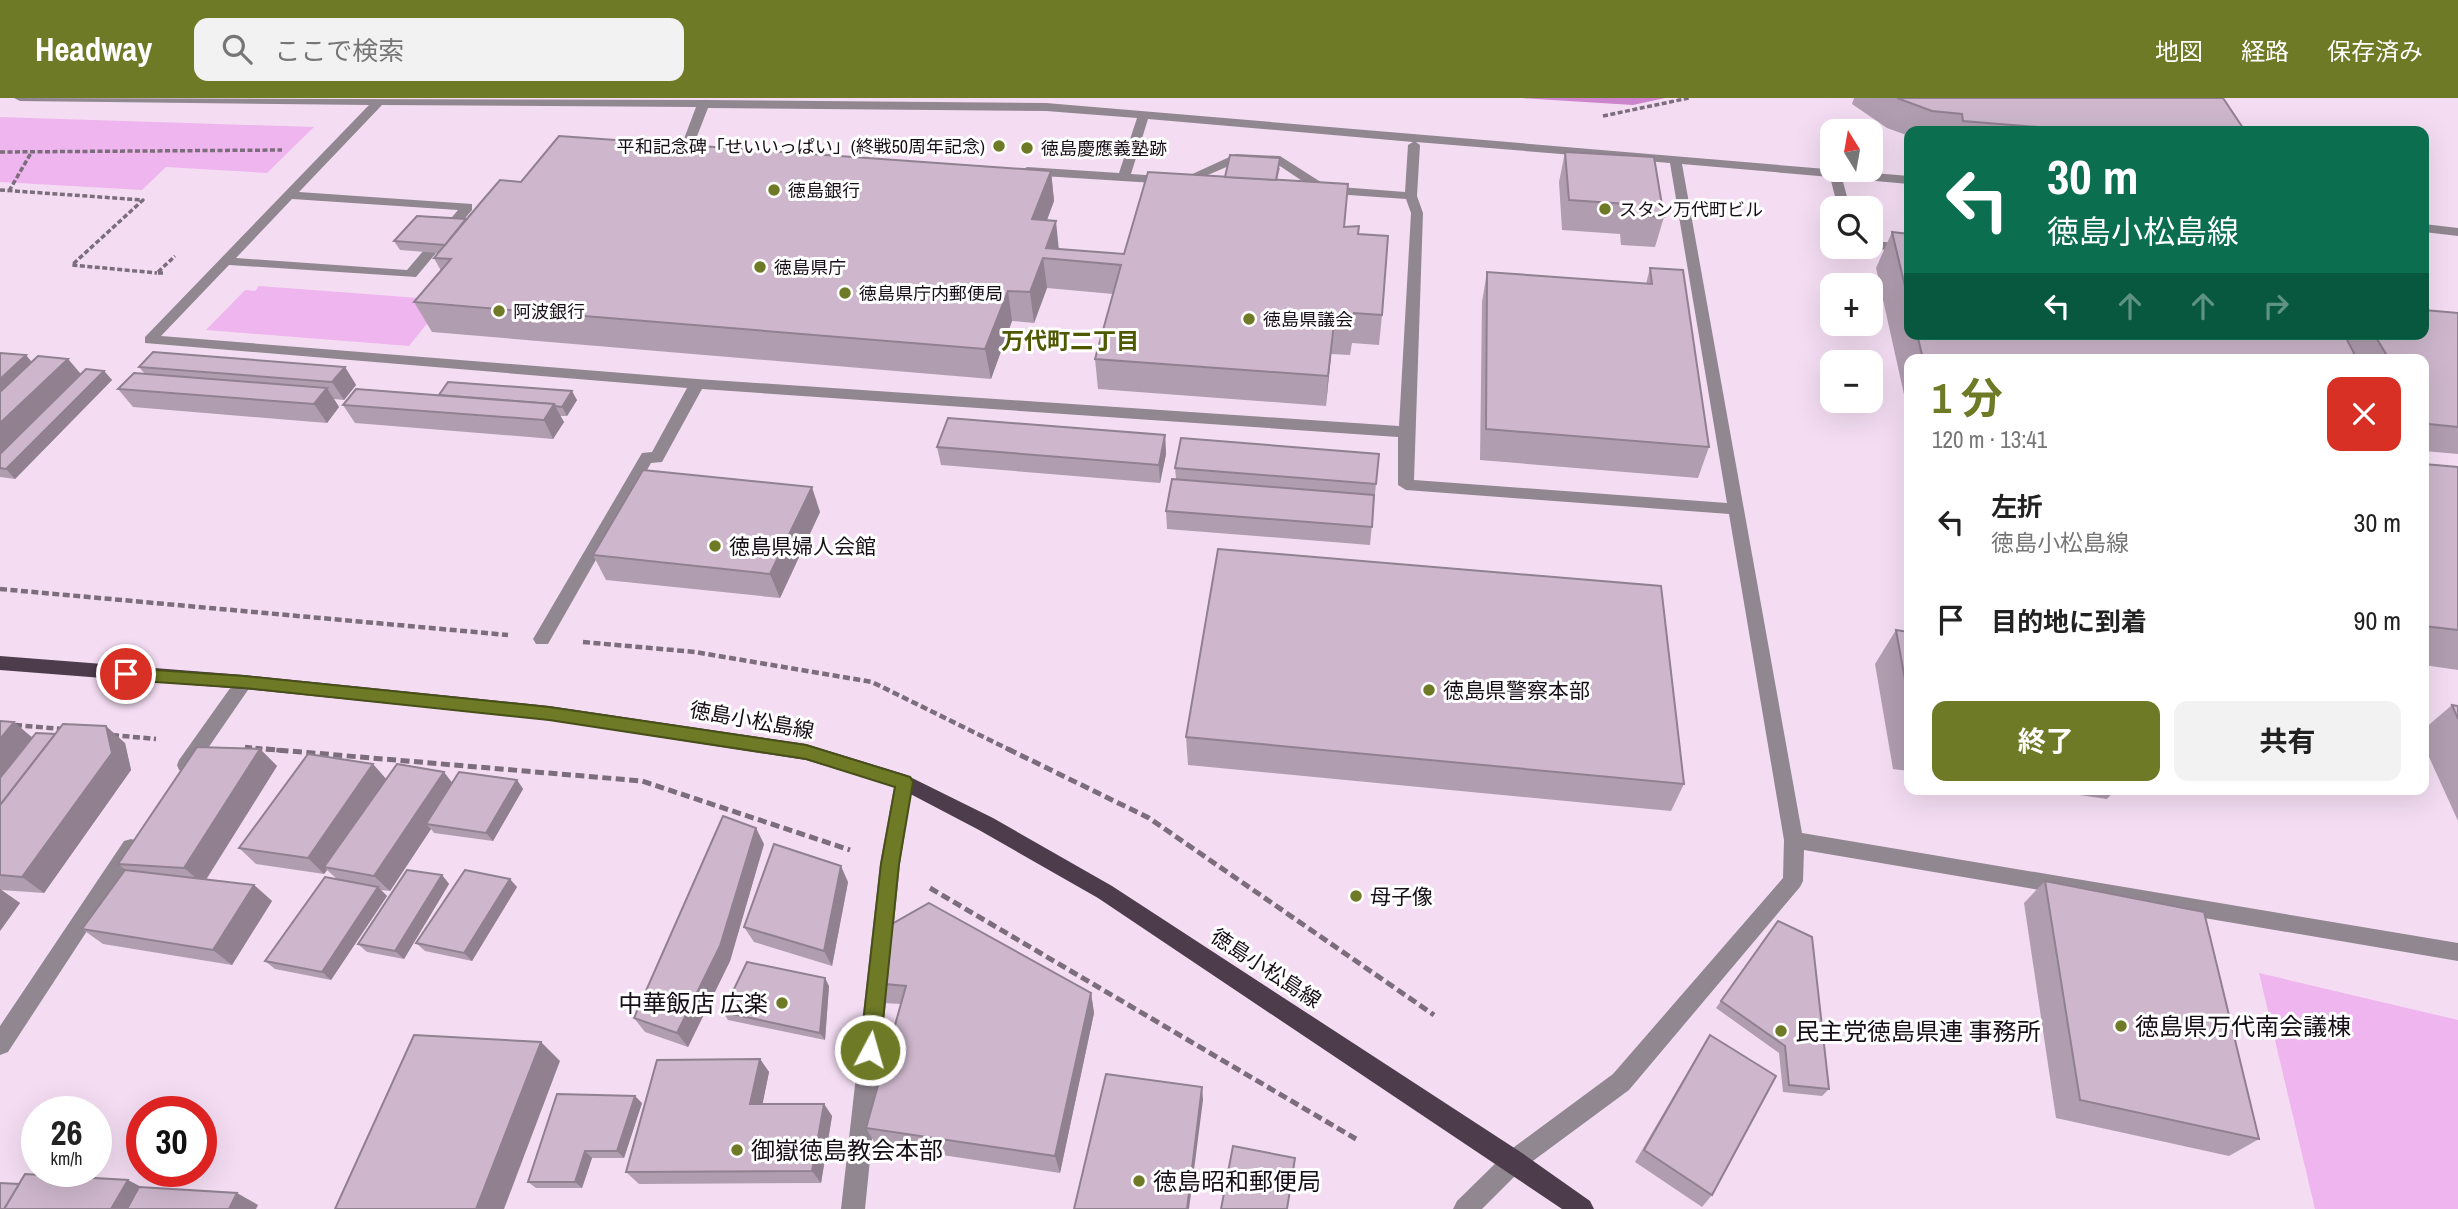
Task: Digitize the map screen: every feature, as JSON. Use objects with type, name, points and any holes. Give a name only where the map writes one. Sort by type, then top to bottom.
[{"type":"main road","name":"徳島小松島線","points":[[0,663],[244,682],[549,713],[806,752],[904,782],[986,824],[1105,892],[1514,1161],[1582,1209]]},
{"type":"street","points":[[20,98],[1046,107],[1820,173]]},
{"type":"street","points":[[379,101],[150,340],[697,384],[1406,432]]},
{"type":"street","points":[[704,103],[685,152],[712,154]]},
{"type":"street","points":[[1124,177],[1144,114]]},
{"type":"street","points":[[1414,145],[1411,196],[1417,213],[1406,432],[1406,485],[1738,509]]},
{"type":"street","points":[[1182,181],[1236,158],[1280,160],[1324,190]]},
{"type":"street","points":[[1465,1209],[1514,1161],[1620,1082],[1793,881],[1794,840],[1675,159]]},
{"type":"street","points":[[1014,171],[1208,183]]},
{"type":"street","points":[[1883,178],[1904,180]]},
{"type":"street","points":[[1298,188],[1411,196]]},
{"type":"street","points":[[226,261],[411,274],[467,206],[289,195]]},
{"type":"street","points":[[2429,229],[2458,232]]},
{"type":"street","points":[[1883,246],[1904,248]]},
{"type":"street","points":[[542,639],[647,457],[657,458],[697,384]]},
{"type":"street","points":[[177,778],[244,682]]},
{"type":"street","points":[[853,1209],[890,864],[904,782]]},
{"type":"street","points":[[0,1045],[138,836]]},
{"type":"street","points":[[1794,840],[2458,952]]},
{"type":"path","points":[[1600,117],[1689,98]]},
{"type":"path","points":[[0,152],[290,150]]},
{"type":"path","points":[[9,191],[31,153]]},
{"type":"path","points":[[0,190],[142,200],[72,265],[157,273]]},
{"type":"path","points":[[0,589],[695,652],[872,682],[1149,818],[1434,1015]]},
{"type":"path","points":[[13,724],[66,730]]},
{"type":"path","points":[[107,734],[642,781],[890,864],[1356,1139]]},
{"type":"shaded area","points":[[1521,98],[1665,98],[1633,105]]},
{"type":"shaded area","points":[[0,117],[314,127],[267,173],[166,167],[142,190],[0,182]]},
{"type":"shaded area","points":[[259,286],[446,300],[409,346],[206,330],[245,290],[255,291]]},
{"type":"shaded area","points":[[2259,973],[2458,1020],[2458,1209],[2315,1209]]},
{"type":"building","points":[[1897,98],[2223,98],[2242,126],[2025,126],[1963,121],[1962,114],[1932,111]]},
{"type":"building","points":[[559,136],[1051,171],[1032,219],[1056,221],[1046,248],[1124,254],[1148,172],[1348,184],[1344,227],[1359,226],[1358,234],[1388,236],[1382,315],[1354,313],[1353,325],[1334,323],[1328,376],[1095,359],[1121,265],[1043,258],[1030,292],[1008,291],[985,349],[414,302],[451,259],[434,258],[500,180],[521,182]]},
{"type":"building","points":[[1565,152],[1654,157],[1664,217],[1629,215],[1628,204],[1569,200]]},
{"type":"building","points":[[1230,155],[1280,158],[1276,180],[1225,177]]},
{"type":"building","points":[[417,216],[466,219],[445,245],[394,241]]},
{"type":"building","points":[[1892,232],[1904,233],[1904,282]]},
{"type":"building","points":[[1650,268],[1683,270],[1709,447],[1486,429],[1487,272],[1652,284]]},
{"type":"building","points":[[2429,310],[2458,313],[2458,427],[2429,424],[2429,354],[2386,354],[2378,340],[2429,340]]},
{"type":"building","points":[[1918,340],[2347,340],[2354,354],[1922,354]]},
{"type":"building","points":[[153,352],[345,367],[332,382],[139,367]]},
{"type":"building","points":[[0,353],[26,355],[0,379]]},
{"type":"building","points":[[38,356],[68,359],[0,423],[0,392]]},
{"type":"building","points":[[86,369],[104,371],[6,469],[0,468],[0,454]]},
{"type":"building","points":[[134,373],[327,388],[314,404],[118,389]]},
{"type":"building","points":[[448,382],[572,391],[562,407],[554,404],[439,395]]},
{"type":"building","points":[[356,389],[554,404],[544,420],[343,405]]},
{"type":"building","points":[[948,418],[1165,435],[1159,465],[937,447]]},
{"type":"building","points":[[1181,438],[1379,454],[1376,484],[1175,468]]},
{"type":"building","points":[[2429,464],[2458,467],[2458,630],[2429,627]]},
{"type":"building","name":"徳島県婦人会館","points":[[643,470],[812,487],[770,574],[593,555]]},
{"type":"building","points":[[1172,479],[1374,495],[1372,527],[1166,511]]},
{"type":"building","name":"徳島県警察本部","points":[[1218,549],[1661,586],[1684,784],[1186,737]]},
{"type":"building","points":[[1896,630],[1904,631],[1904,674]]},
{"type":"building","points":[[2452,705],[2458,706],[2458,719]]},
{"type":"building","points":[[0,721],[14,722],[0,739]]},
{"type":"building","points":[[63,724],[106,726],[112,753],[22,877],[0,875],[0,805]]},
{"type":"building","points":[[36,733],[55,734],[0,805],[0,778]]},
{"type":"building","points":[[197,747],[260,749],[184,868],[118,864]]},
{"type":"building","points":[[308,754],[373,764],[308,858],[239,848]]},
{"type":"building","points":[[397,764],[444,772],[374,876],[324,867]]},
{"type":"building","points":[[459,772],[517,780],[486,833],[426,824]]},
{"type":"building","points":[[723,816],[756,828],[720,946],[677,1033],[634,1018]]},
{"type":"building","points":[[774,844],[841,866],[824,951],[744,927]]},
{"type":"building","points":[[125,870],[254,885],[213,950],[82,929]]},
{"type":"building","points":[[407,870],[442,875],[395,951],[358,944]]},
{"type":"building","points":[[465,870],[510,879],[464,953],[416,943]]},
{"type":"building","points":[[325,877],[378,887],[322,972],[265,961]]},
{"type":"building","name":"徳島県万代南会議棟","points":[[2045,881],[2204,912],[2259,1139],[2080,1100]]},
{"type":"building","points":[[929,903],[1091,993],[1055,1156],[866,1128],[906,986],[874,983],[885,928]]},
{"type":"building","name":"民主党徳島県連 事務所","points":[[1778,921],[1812,937],[1829,1089],[1789,1085],[1785,1046],[1721,1001]]},
{"type":"building","name":"中華飯店 広楽","points":[[747,962],[825,978],[820,1033],[723,1012]]},
{"type":"building","points":[[414,1035],[541,1042],[476,1209],[335,1209]]},
{"type":"building","points":[[1710,1035],[1776,1076],[1712,1195],[1644,1150]]},
{"type":"building","name":"御嶽徳島教会本部","points":[[760,1059],[750,1104],[824,1104],[812,1171],[626,1172],[657,1060]]},
{"type":"building","points":[[1106,1074],[1202,1087],[1187,1209],[1074,1209]]},
{"type":"building","points":[[557,1094],[635,1096],[617,1151],[585,1151],[575,1182],[528,1182]]},
{"type":"building","points":[[1233,1146],[1295,1158],[1287,1209],[1221,1209]]},
{"type":"building","points":[[112,1179],[126,1180],[111,1209],[4,1209],[21,1181],[21,1187],[112,1187]]},
{"type":"building","points":[[0,1183],[19,1184],[4,1209],[0,1209]]},
{"type":"building","points":[[139,1187],[237,1193],[229,1209],[127,1209]]},
{"type":"place","name":"平和記念碑「せいいっぱい」(終戦50周年記念)","points":[[999,146]]},
{"type":"place","name":"徳島慶應義塾跡","points":[[1027,148]]},
{"type":"place","name":"徳島銀行","points":[[774,190]]},
{"type":"place","name":"スタン万代町ビル","points":[[1605,209]]},
{"type":"place","name":"徳島県庁","points":[[760,267]]},
{"type":"place","name":"徳島県庁内郵便局","points":[[845,293]]},
{"type":"place","name":"阿波銀行","points":[[499,311]]},
{"type":"place","name":"徳島県議会","points":[[1249,319]]},
{"type":"place","name":"徳島県婦人会館","points":[[715,546]]},
{"type":"place","name":"徳島県警察本部","points":[[1429,690]]},
{"type":"place","name":"母子像","points":[[1356,896]]},
{"type":"place","name":"中華飯店 広楽","points":[[782,1003]]},
{"type":"place","name":"徳島県万代南会議棟","points":[[2121,1026]]},
{"type":"place","name":"民主党徳島県連 事務所","points":[[1781,1031]]},
{"type":"place","name":"御嶽徳島教会本部","points":[[737,1150]]},
{"type":"place","name":"徳島昭和郵便局","points":[[1139,1181]]},
{"type":"district","name":"万代町二丁目","points":[[1070,340]]},
{"type":"route","points":[[126,674],[244,682],[549,713],[806,752],[904,782],[890,864],[870,1050]]}]
